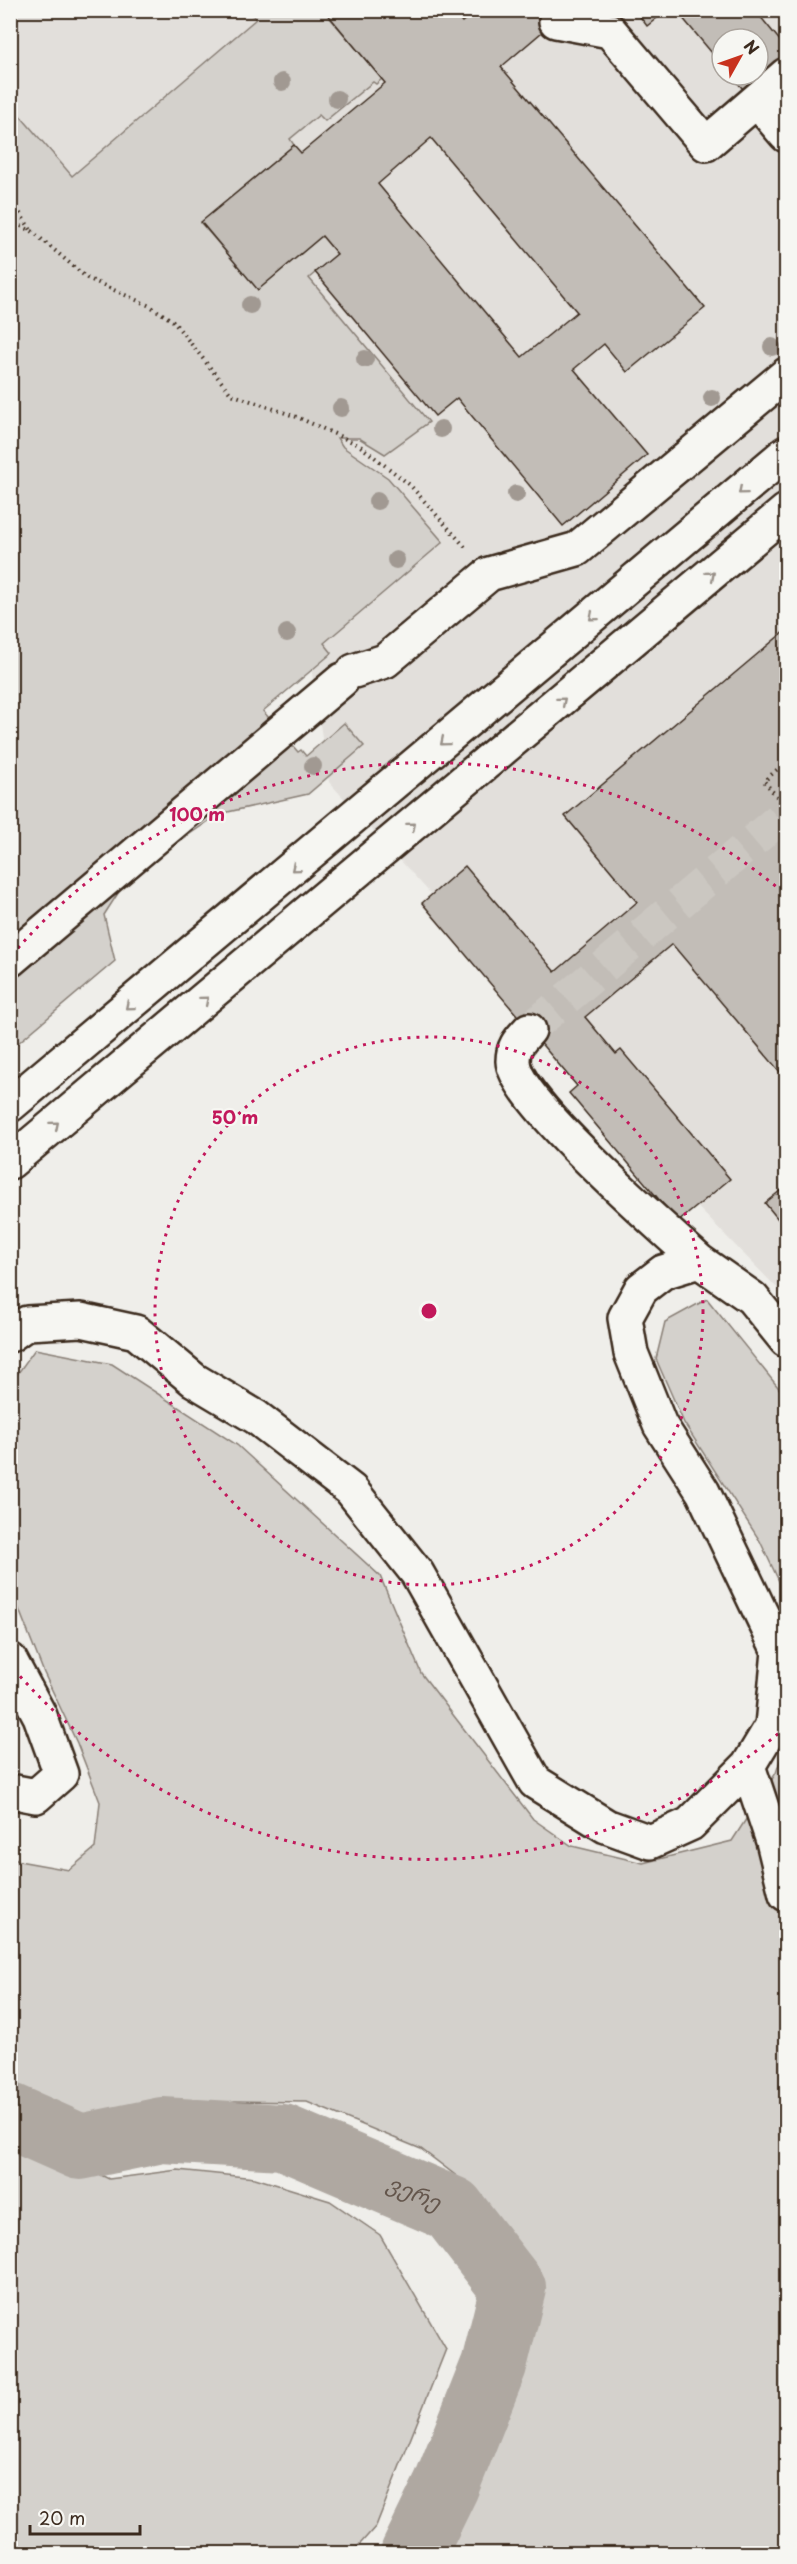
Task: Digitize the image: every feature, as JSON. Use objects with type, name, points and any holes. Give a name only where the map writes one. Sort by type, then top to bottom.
[{"type":"main road","points":[[556,21],[610,31],[706,144],[786,75]]},
{"type":"main road","points":[[757,101],[786,135]]},
{"type":"main road","points":[[10,960],[348,676],[385,661],[489,574],[577,549],[786,375]]},
{"type":"main road","points":[[10,1105],[786,453]]},
{"type":"main road","points":[[10,1162],[786,511]]},
{"type":"main road","points":[[529,1030],[515,1044],[513,1063],[533,1099],[604,1174],[699,1261],[752,1298],[786,1340]]},
{"type":"main road","points":[[10,1335],[27,1323],[81,1320],[136,1332],[194,1380],[256,1417],[351,1490],[417,1573],[535,1782],[606,1826],[650,1842],[690,1824],[748,1766],[772,1726],[779,1652],[703,1492],[660,1425],[631,1353],[626,1318],[640,1288],[663,1272],[699,1261]]},
{"type":"main road","points":[[10,1660],[40,1716],[61,1774],[36,1796],[10,1791]]},
{"type":"main road","points":[[748,1766],[773,1842],[786,1894]]},
{"type":"path","points":[[777,10],[786,22]]},
{"type":"path","points":[[10,198],[32,231],[87,278],[150,306],[173,321],[231,394],[297,417],[359,445],[410,485],[456,537]]},
{"type":"path","points":[[10,222],[32,231]]},
{"type":"path","points":[[786,762],[764,781],[786,808]]},
{"type":"shaded area","points":[[10,11],[786,11],[786,1297],[676,1185],[431,894],[329,782],[307,641],[11,144]]},
{"type":"shaded area","points":[[249,11],[324,11],[382,79],[376,84],[373,82],[325,121],[319,115],[290,139],[294,145],[201,223],[258,289],[322,236],[337,254],[309,278],[429,422],[385,454],[359,438],[337,438],[343,447],[388,478],[443,542],[324,643],[332,653],[263,711],[298,752],[301,750],[306,756],[344,723],[364,746],[308,794],[219,814],[129,876],[104,915],[115,961],[11,1049],[10,104],[72,176],[256,19]]},
{"type":"shaded area","points":[[707,1299],[786,1397],[786,1596],[760,1541],[684,1423],[656,1359],[665,1322]]},
{"type":"shaded area","points":[[35,1349],[112,1364],[237,1445],[380,1576],[421,1673],[533,1819],[572,1846],[643,1863],[732,1841],[776,1773],[786,1742],[786,2271],[782,2269],[786,2280],[786,2553],[429,2553],[468,2480],[505,2367],[531,2299],[467,2184],[421,2149],[307,2102],[235,2101],[138,2115],[69,2118],[11,2097],[10,1854],[19,1861],[69,1870],[95,1848],[100,1802],[77,1743],[44,1673],[11,1589],[11,1383]]},
{"type":"shaded area","points":[[10,2142],[57,2154],[109,2179],[178,2170],[255,2178],[330,2201],[380,2235],[446,2349],[376,2526],[352,2553],[11,2553]]},
{"type":"building","points":[[324,10],[452,10],[462,22],[477,10],[568,10],[501,67],[705,308],[627,372],[604,344],[574,369],[647,455],[563,526],[457,398],[435,416],[315,272],[337,254],[322,236],[258,290],[201,222],[294,145],[301,153],[385,83]],"holes":[[[431,138],[577,312],[522,357],[378,184]]]},
{"type":"building","points":[[635,10],[667,10],[647,26]]},
{"type":"building","points":[[676,10],[755,10],[769,27],[710,27],[710,51]]},
{"type":"building","points":[[770,28],[786,48],[786,62],[770,76]]},
{"type":"building","points":[[741,87],[757,87],[748,95]]},
{"type":"building","points":[[786,630],[786,1079],[672,944],[585,1017],[616,1054],[621,1050],[730,1179],[678,1222],[569,1093],[577,1086],[422,903],[465,866],[555,972],[637,902],[565,816]]},
{"type":"building","points":[[786,1186],[786,1229],[765,1203]]},
{"type":"waterway","name":"ვერე","points":[[10,2116],[80,2147],[162,2130],[283,2137],[452,2209],[513,2288],[494,2365],[446,2486],[413,2554]]},
{"type":"tunnel","points":[[529,1030],[786,813]]}]
